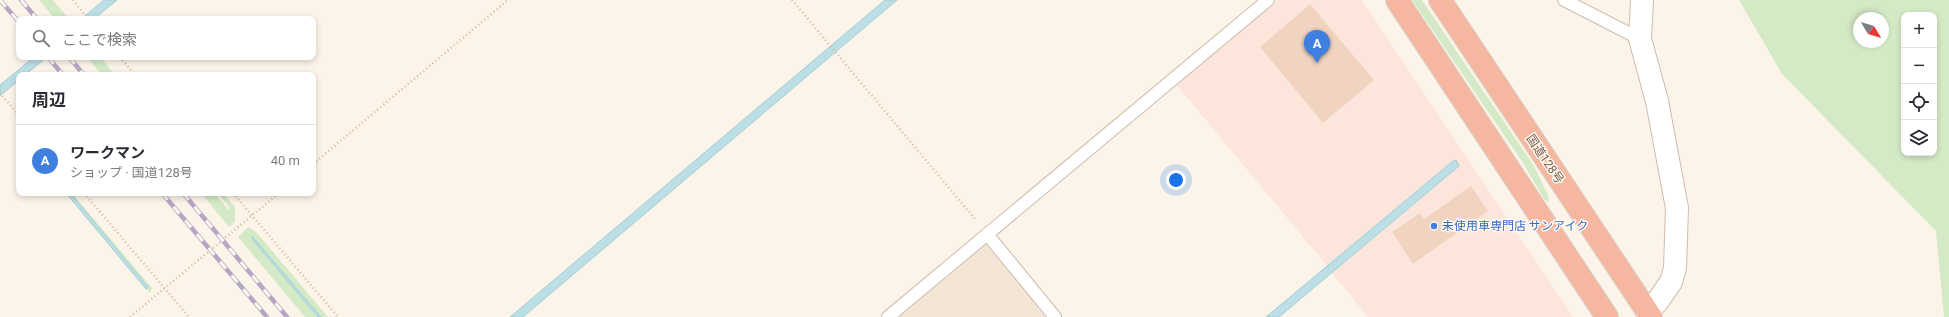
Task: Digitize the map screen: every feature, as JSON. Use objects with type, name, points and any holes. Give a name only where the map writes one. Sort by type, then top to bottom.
[{"type":"highway","points":[[1396,0],[1606,317]]},
{"type":"highway","name":"国道128号","points":[[1440,0],[1649,314]]},
{"type":"street","points":[[1642,0],[1640,39],[1657,102],[1677,208],[1675,268],[1671,282],[1649,314]]},
{"type":"lane","points":[[888,317],[1268,0]]},
{"type":"lane","points":[[1564,0],[1640,39]]},
{"type":"lane","points":[[987,234],[1056,317]]},
{"type":"path","points":[[73,0],[86,16]]},
{"type":"path","points":[[316,161],[508,0]]},
{"type":"path","points":[[792,0],[987,234]]},
{"type":"path","points":[[122,60],[132,72]]},
{"type":"path","points":[[0,93],[16,112]]},
{"type":"path","points":[[87,196],[189,317]]},
{"type":"path","points":[[236,196],[338,317]]},
{"type":"path","points":[[130,317],[275,196]]},
{"type":"shaded area","points":[[1278,0],[1362,0],[1573,317],[1368,317],[1332,273],[1417,202],[1453,161],[1327,266],[1176,84]]},
{"type":"shaded area","points":[[985,243],[1048,317],[897,317]]},
{"type":"green space","points":[[39,0],[53,0],[66,16],[52,16]]},
{"type":"green space","points":[[1412,0],[1422,0],[1534,166],[1548,195],[1549,202],[1544,199],[1523,163]]},
{"type":"green space","points":[[1739,0],[1949,0],[1949,317],[1944,317],[1936,231],[1782,74]]},
{"type":"green space","points":[[90,60],[102,60],[112,72],[100,72]]},
{"type":"green space","points":[[72,196],[75,196],[152,288],[150,293],[146,289],[148,287]]},
{"type":"green space","points":[[203,196],[217,196],[229,210],[230,208],[220,196],[226,196],[235,207],[235,222],[229,227]]},
{"type":"green space","points":[[247,228],[250,228],[257,233],[328,317],[321,317],[252,236],[252,239],[318,317],[305,317],[238,237]]},
{"type":"water","points":[[104,0],[117,0],[98,16],[85,16]]},
{"type":"water","points":[[885,0],[897,0],[523,317],[510,317]]},
{"type":"water","points":[[30,60],[43,60],[29,72],[16,72],[16,83],[0,96],[0,85]]},
{"type":"water","points":[[1456,160],[1459,166],[1279,317],[1266,317],[1453,161]]},
{"type":"water","points":[[68,196],[72,196],[148,287],[146,289]]},
{"type":"water","points":[[252,236],[321,317],[318,317],[252,239]]},
{"type":"building","points":[[1310,4],[1374,80],[1323,123],[1260,47]]},
{"type":"building","name":"未使用車専門店 サンアイク","points":[[1471,186],[1488,211],[1413,264],[1392,232],[1420,213],[1424,219]]},
{"type":"railway","points":[[0,0],[16,19]]},
{"type":"railway","points":[[21,0],[34,16]]},
{"type":"railway","points":[[50,60],[60,72]]},
{"type":"railway","points":[[72,60],[82,72]]},
{"type":"railway","points":[[165,196],[267,317]]},
{"type":"railway","points":[[186,196],[287,317]]},
{"type":"place","name":"ワークマン","points":[[1317,63]]},
{"type":"place","name":"未使用車専門店 サンアイク","points":[[1434,226]]}]
